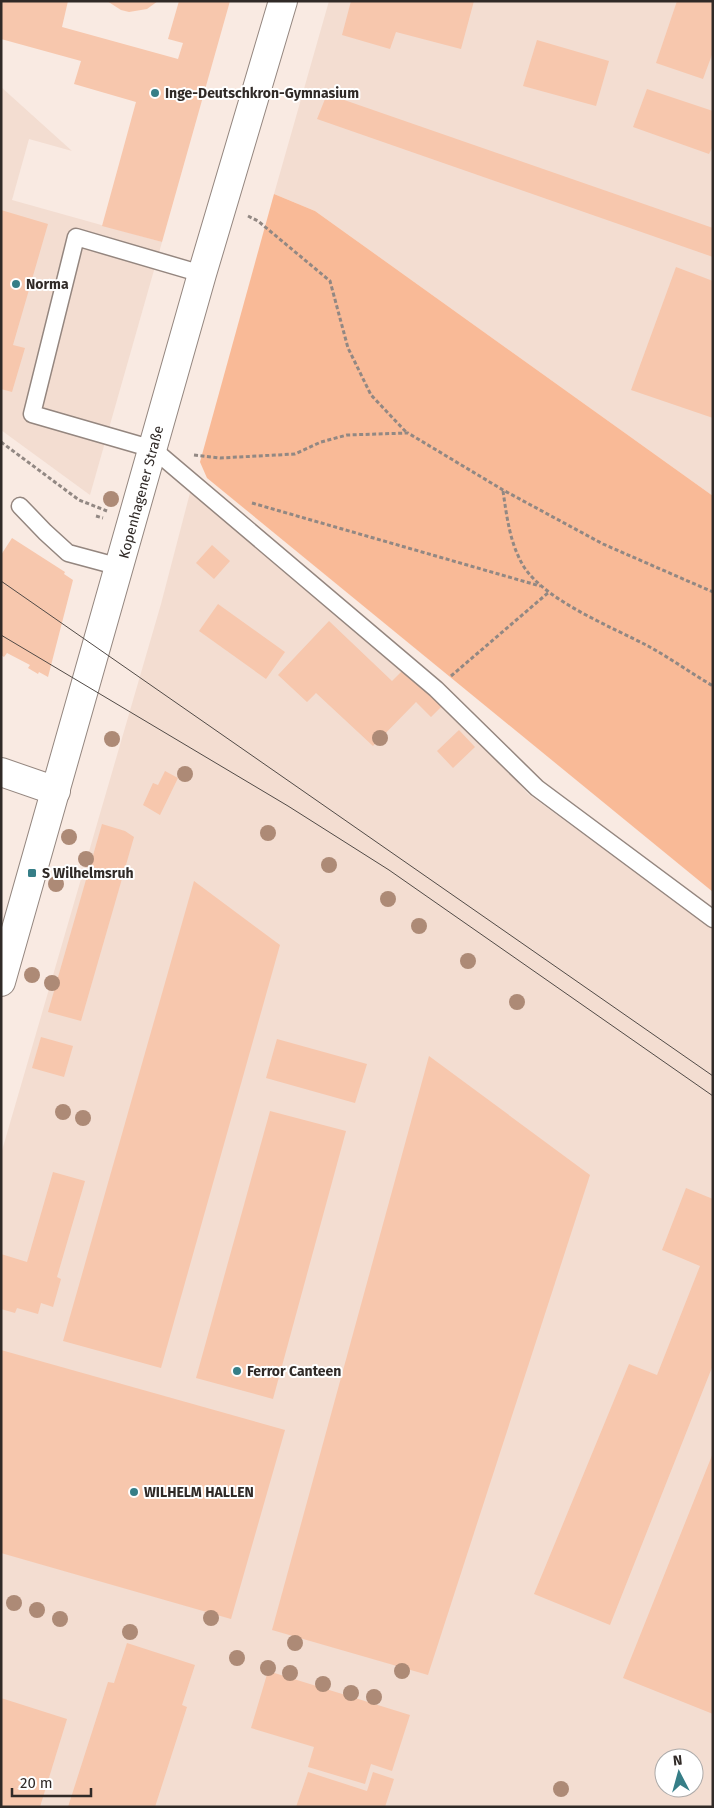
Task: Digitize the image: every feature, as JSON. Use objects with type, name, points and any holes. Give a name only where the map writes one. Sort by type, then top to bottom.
[{"type":"main road","name":"Kopenhagener Straße","points":[[1,982],[202,274],[283,1]]},
{"type":"main road","points":[[1,772],[56,791]]},
{"type":"lane","points":[[202,274],[76,237],[32,414],[153,449],[436,689],[537,788],[713,919]]},
{"type":"lane","points":[[20,506],[44,532],[68,553],[120,568]]},
{"type":"path","points":[[222,206],[258,221],[330,281],[348,348],[371,395],[408,433],[502,490],[602,544],[713,592]]},
{"type":"path","points":[[153,449],[220,458],[256,457],[295,454],[321,442],[347,435],[408,433]]},
{"type":"path","points":[[1,442],[79,500],[98,508],[134,518]]},
{"type":"path","points":[[502,490],[510,536],[524,567],[540,586],[584,613],[650,647],[713,686]]},
{"type":"path","points":[[251,503],[540,586]]},
{"type":"path","points":[[96,516],[103,518]]},
{"type":"path","points":[[436,689],[549,592]]},
{"type":"shaded area","points":[[329,1],[713,1],[713,496],[315,211],[274,194]]},
{"type":"shaded area","points":[[1,87],[72,151],[29,139],[12,200],[162,242],[90,495],[1,430]]},
{"type":"shaded area","points":[[274,194],[315,211],[713,496],[713,892],[207,478],[200,462]]},
{"type":"shaded area","points":[[191,489],[447,703],[528,794],[713,928],[713,1807],[1,1807],[1,1154],[161,604]]},
{"type":"building","name":"Inge-Deutschkron-Gymnasium","points":[[1,1],[68,1],[62,27],[178,59],[183,43],[168,39],[179,1],[230,1],[162,242],[102,226],[136,102],[74,84],[81,61],[1,39]]},
{"type":"building","points":[[107,1],[158,1],[147,9],[129,12],[121,10]]},
{"type":"building","points":[[351,1],[474,1],[461,49],[396,32],[390,49],[342,35]]},
{"type":"building","points":[[677,1],[713,1],[713,52],[703,79],[656,63]]},
{"type":"building","points":[[537,40],[609,61],[596,106],[523,86]]},
{"type":"building","points":[[647,89],[713,111],[713,146],[709,154],[633,127]]},
{"type":"building","points":[[327,94],[713,228],[713,257],[317,119]]},
{"type":"building","name":"Norma","points":[[1,210],[48,224],[13,345],[25,348],[12,392],[1,389]]},
{"type":"building","points":[[676,267],[713,281],[713,418],[631,390]]},
{"type":"building","points":[[12,538],[65,572],[64,574],[73,580],[48,677],[39,672],[38,674],[28,668],[30,665],[7,653],[4,657],[1,655],[1,555]]},
{"type":"building","points":[[212,545],[230,561],[214,579],[196,563]]},
{"type":"building","points":[[218,604],[285,652],[266,679],[199,631]]},
{"type":"building","points":[[329,621],[392,681],[403,670],[442,706],[431,717],[416,702],[373,746],[316,693],[307,702],[278,675]]},
{"type":"building","points":[[459,730],[475,747],[453,768],[437,751]]},
{"type":"building","points":[[165,771],[178,778],[160,815],[143,805],[153,783],[158,785]]},
{"type":"building","points":[[102,824],[125,831],[134,837],[81,1021],[48,1012]]},
{"type":"building","points":[[194,881],[280,945],[161,1368],[63,1341]]},
{"type":"building","points":[[41,1037],[73,1046],[64,1077],[32,1068]]},
{"type":"building","points":[[277,1039],[367,1064],[355,1103],[266,1078]]},
{"type":"building","points":[[429,1056],[590,1175],[428,1675],[272,1630]]},
{"type":"building","points":[[270,1111],[346,1131],[273,1399],[196,1378]]},
{"type":"building","points":[[53,1172],[85,1181],[57,1277],[61,1279],[53,1307],[41,1303],[38,1314],[17,1308],[15,1313],[1,1309],[1,1254],[27,1262]]},
{"type":"building","points":[[686,1188],[713,1199],[713,1365],[610,1625],[534,1594],[629,1364],[657,1375],[700,1266],[662,1250]]},
{"type":"building","name":"WILHELM HALLEN","points":[[1,1350],[285,1430],[231,1619],[1,1553]]},
{"type":"building","points":[[713,1453],[713,1714],[623,1678]]},
{"type":"building","points":[[127,1643],[195,1665],[182,1705],[187,1707],[155,1807],[68,1807],[108,1682],[114,1683]]},
{"type":"building","points":[[268,1671],[410,1715],[392,1771],[371,1764],[365,1784],[308,1767],[314,1747],[251,1728]]},
{"type":"building","points":[[1,1698],[67,1719],[40,1807],[1,1807]]},
{"type":"building","points":[[308,1772],[367,1791],[373,1772],[394,1779],[385,1807],[296,1807]]},
{"type":"tram line","points":[[1,581],[713,1076]]},
{"type":"tram line","points":[[1,635],[288,806],[389,870],[713,1096]]},
{"type":"place","name":"Inge-Deutschkron-Gymnasium","points":[[155,93]]},
{"type":"place","name":"Norma","points":[[16,284]]},
{"type":"place","name":"S Wilhelmsruh","points":[[32,873]]},
{"type":"place","name":"Ferror Canteen","points":[[237,1371]]},
{"type":"place","name":"WILHELM HALLEN","points":[[134,1492]]}]
